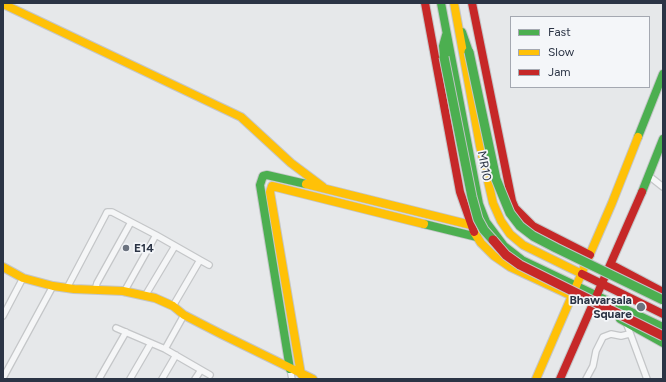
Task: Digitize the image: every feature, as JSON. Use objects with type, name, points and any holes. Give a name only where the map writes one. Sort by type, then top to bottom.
[{"type":"street","points":[[425,3],[460,192],[471,225],[480,243],[494,256],[510,267],[572,296]]},
{"type":"street","name":"MR10","points":[[441,3],[479,204],[486,222],[504,246],[522,260],[663,327]]},
{"type":"street","name":"MR10","points":[[454,3],[480,146],[493,203],[501,221],[510,234],[523,245],[582,272],[663,314]]},
{"type":"street","points":[[472,3],[512,200],[515,208],[533,226],[590,255]]},
{"type":"street","points":[[3,4],[241,117],[291,163],[326,189],[340,203]]},
{"type":"street","points":[[457,24],[465,36],[496,179],[502,197],[520,226],[534,236],[663,300]]},
{"type":"street","points":[[446,33],[443,46],[444,57],[472,197],[478,219],[484,230],[506,255],[520,265],[663,336]]},
{"type":"street","points":[[536,379],[590,255],[663,74]]},
{"type":"street","points":[[560,379],[612,265],[663,139]]},
{"type":"street","points":[[292,379],[260,185],[263,176],[267,175],[471,225]]},
{"type":"street","points":[[649,176],[663,186]]},
{"type":"street","points":[[301,374],[270,192],[272,186],[477,237]]},
{"type":"street","points":[[67,288],[108,212],[112,212],[156,235],[209,265]]},
{"type":"street","points":[[95,290],[131,222]]},
{"type":"street","points":[[124,292],[156,235]]},
{"type":"street","points":[[145,296],[175,246]]},
{"type":"street","points":[[173,306],[200,260]]},
{"type":"street","points":[[612,265],[663,292]]},
{"type":"street","points":[[3,267],[23,278],[53,286],[124,292],[155,298],[173,306],[184,315],[290,369],[313,379]]},
{"type":"street","points":[[3,316],[23,278]]},
{"type":"street","points":[[3,378],[53,286]]},
{"type":"street","points":[[592,306],[626,322],[663,343]]},
{"type":"street","points":[[165,349],[184,315]]},
{"type":"street","points":[[626,322],[629,334],[641,360],[647,379]]},
{"type":"street","points":[[116,328],[165,349],[210,375]]},
{"type":"street","points":[[99,379],[126,332]]},
{"type":"street","points":[[586,379],[593,366],[596,351],[603,337],[611,334],[621,336],[629,334]]},
{"type":"street","points":[[130,379],[151,343]]},
{"type":"street","points":[[162,379],[176,355]]},
{"type":"street","points":[[195,379],[201,370]]},
{"type":"traffic: fast","points":[[441,3],[479,204],[486,222],[504,246],[522,260],[663,327]]},
{"type":"traffic: fast","points":[[462,32],[469,52]]},
{"type":"traffic: fast","points":[[444,57],[443,46],[446,35]]},
{"type":"traffic: fast","points":[[469,52],[496,179],[510,213],[520,226],[533,236],[556,248],[663,300]]},
{"type":"traffic: fast","points":[[444,57],[472,197],[478,219],[484,230],[493,240]]},
{"type":"traffic: fast","points":[[638,137],[663,74]]},
{"type":"traffic: fast","points":[[642,192],[663,139]]},
{"type":"traffic: fast","points":[[290,369],[260,185],[263,176],[267,175],[306,184]]},
{"type":"traffic: fast","points":[[424,224],[477,237]]},
{"type":"traffic: fast","points":[[620,319],[663,343]]},
{"type":"traffic: slow","points":[[454,3],[480,146],[493,203],[501,221],[510,234],[523,245],[582,274]]},
{"type":"traffic: slow","points":[[3,4],[241,117],[291,163],[323,187]]},
{"type":"traffic: slow","points":[[536,379],[612,203],[638,137]]},
{"type":"traffic: slow","points":[[306,184],[471,225]]},
{"type":"traffic: slow","points":[[301,374],[270,192],[272,186],[424,224]]},
{"type":"traffic: slow","points":[[474,232],[481,243],[494,256],[510,267],[572,296]]},
{"type":"traffic: slow","points":[[3,267],[23,278],[53,286],[74,289],[123,291],[155,298],[173,306],[184,315],[221,334],[313,379]]},
{"type":"traffic: jam","points":[[425,3],[460,192],[474,232]]},
{"type":"traffic: jam","points":[[472,3],[512,201],[515,208],[533,226],[590,255]]},
{"type":"traffic: jam","points":[[560,379],[642,192]]},
{"type":"traffic: jam","points":[[493,240],[506,255],[520,265],[663,336]]},
{"type":"traffic: jam","points":[[612,265],[663,292]]},
{"type":"traffic: jam","points":[[582,274],[663,314]]},
{"type":"place","name":"E14","points":[[126,248]]},
{"type":"place","name":"Bhawarsala Square","points":[[641,307]]}]
